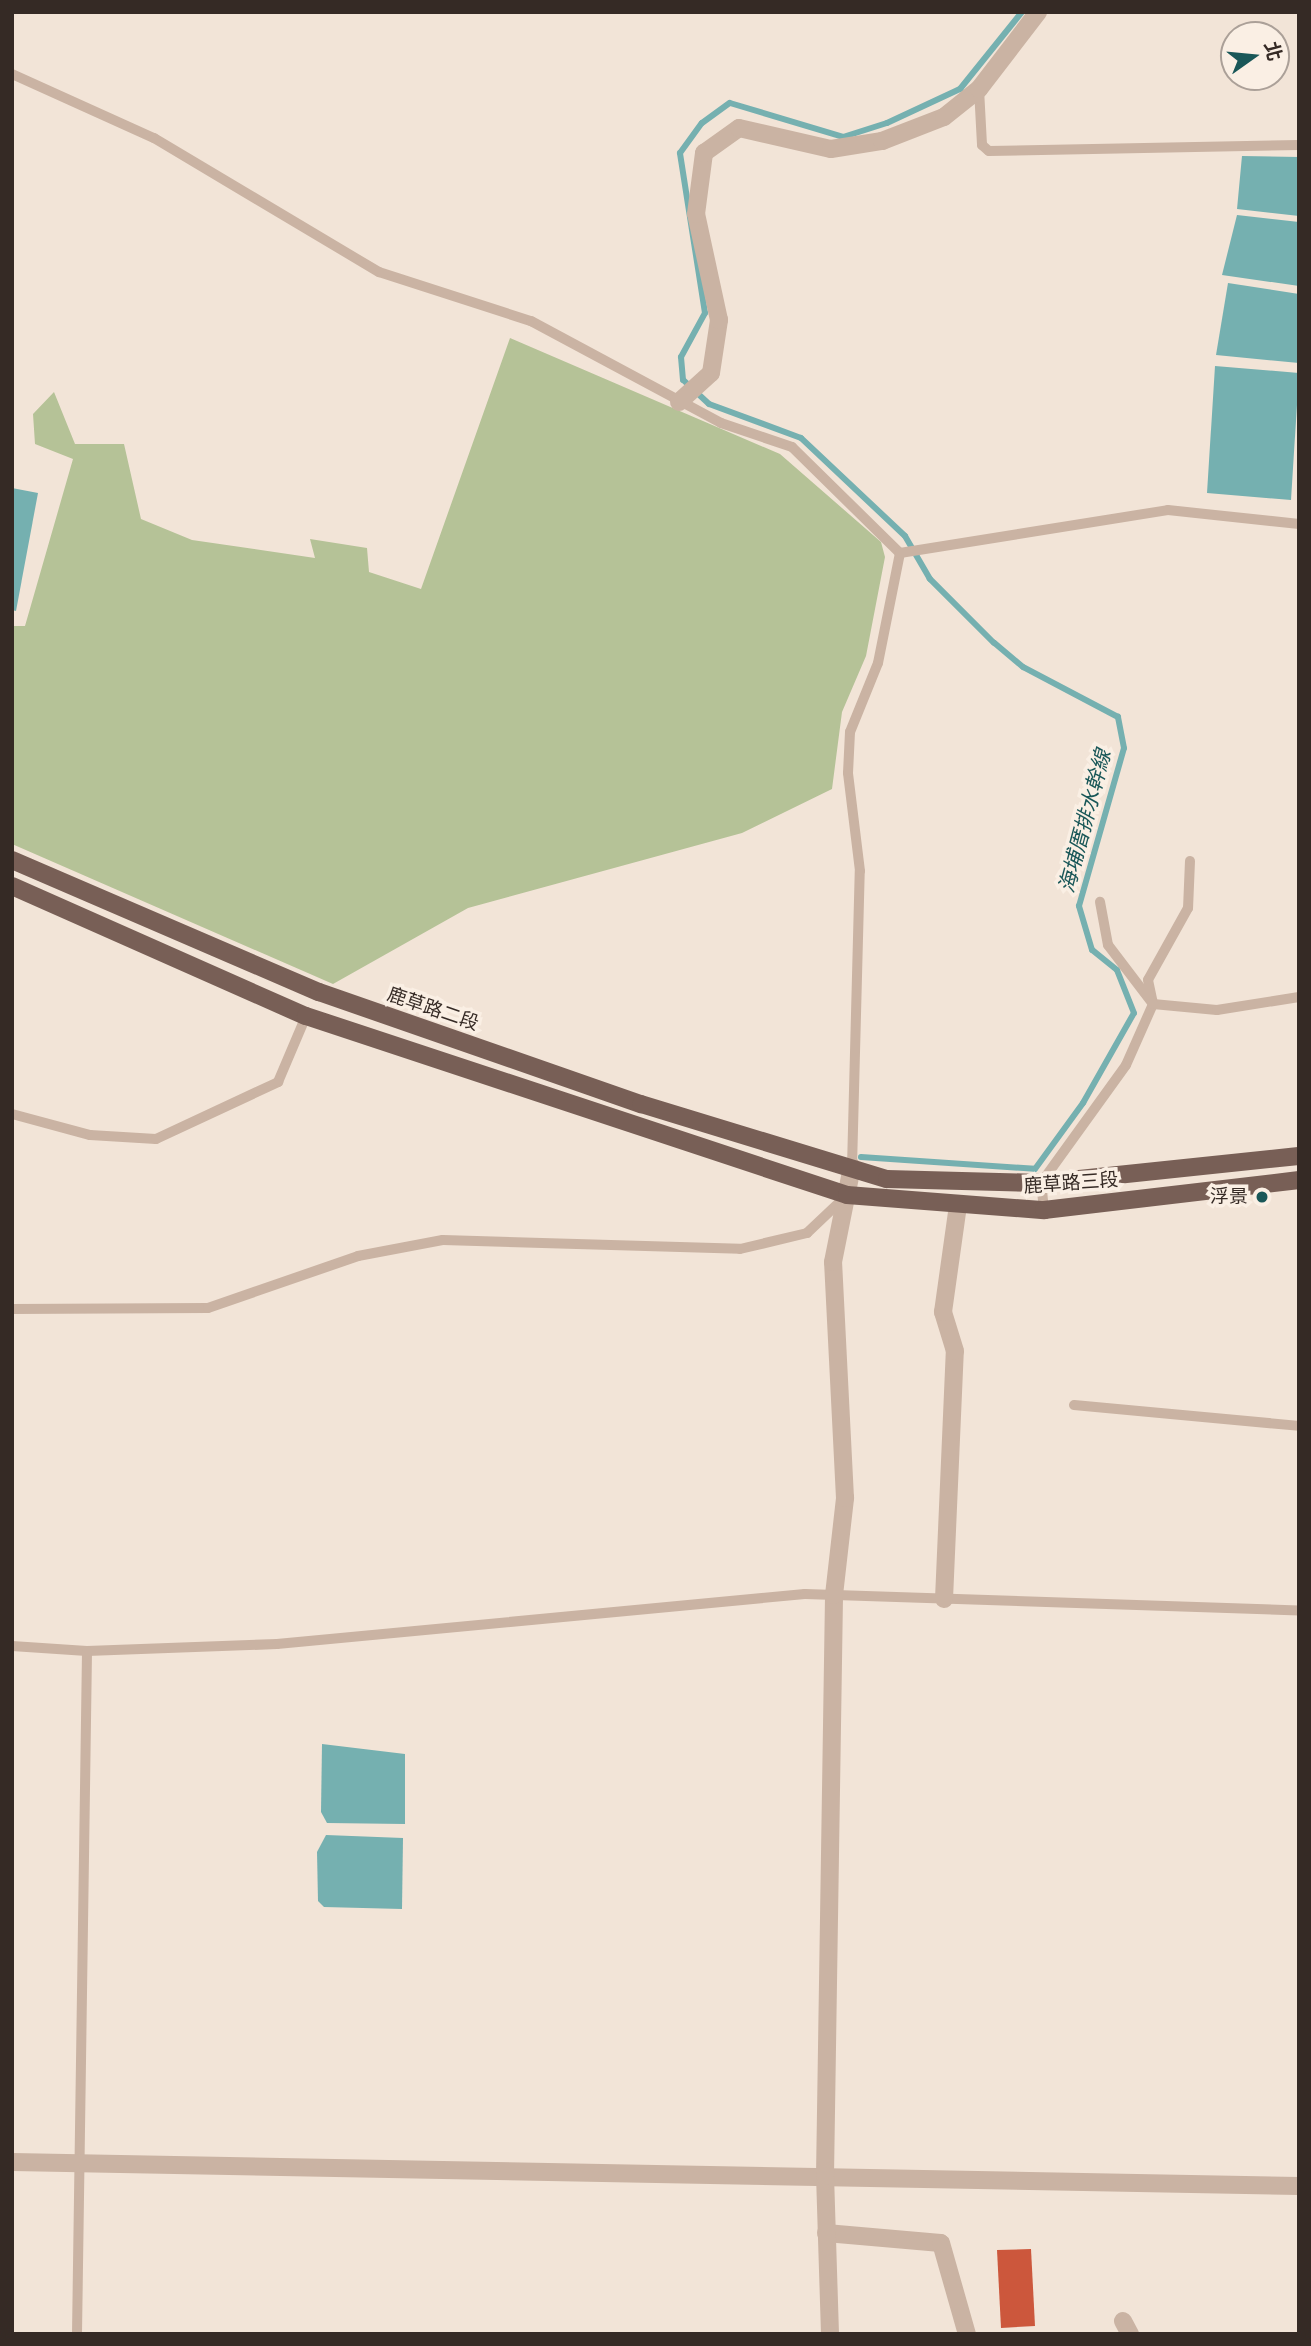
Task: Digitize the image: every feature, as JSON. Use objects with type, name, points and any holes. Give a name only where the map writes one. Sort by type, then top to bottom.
[{"type":"main road","name":"鹿草路二段","points":[[12,860],[319,992],[641,1104],[852,1167]]},
{"type":"main road","points":[[12,886],[306,1016],[847,1195]]},
{"type":"main road","name":"鹿草路三段","points":[[852,1167],[887,1179],[1041,1183],[1299,1156]]},
{"type":"main road","name":"鹿草路三段","points":[[847,1195],[1044,1210],[1299,1180]]},
{"type":"street","points":[[680,402],[711,373],[719,320],[696,214],[704,153],[739,128],[831,149],[871,144],[944,117],[979,89],[1038,12]]},
{"type":"street","points":[[830,2334],[825,2176],[834,1595],[845,1498],[833,1262],[852,1167]]},
{"type":"street","points":[[944,1599],[955,1350],[943,1312],[958,1205]]},
{"type":"street","points":[[12,2162],[1299,2186]]},
{"type":"street","points":[[826,2233],[941,2242],[967,2334]]},
{"type":"lane","points":[[12,74],[154,138],[379,272],[531,321],[680,402],[792,447],[900,553]]},
{"type":"lane","points":[[979,89],[982,145],[989,151],[1299,145]]},
{"type":"lane","points":[[900,553],[1168,510],[1299,524]]},
{"type":"lane","points":[[852,1167],[860,871],[848,773],[850,732],[878,663],[900,553]]},
{"type":"lane","points":[[1044,1210],[1041,1183],[1126,1065],[1153,1004],[1148,980],[1188,908],[1190,861]]},
{"type":"lane","points":[[1100,902],[1108,945],[1153,1004],[1217,1010],[1299,997]]},
{"type":"lane","points":[[12,1114],[90,1135],[156,1139],[278,1082],[306,1016]]},
{"type":"lane","points":[[12,1309],[208,1308],[358,1256],[443,1240],[740,1249],[807,1233],[847,1195]]},
{"type":"lane","points":[[1074,1405],[1299,1426]]},
{"type":"lane","points":[[12,1646],[87,1651],[277,1644],[834,1595],[1299,1611]]},
{"type":"lane","points":[[77,2334],[84,2162],[87,1651]]},
{"type":"green space","points":[[510,338],[780,454],[881,542],[885,557],[866,656],[842,712],[832,789],[742,833],[468,908],[333,984],[12,844],[12,626],[25,626],[73,459],[35,444],[33,414],[54,392],[75,444],[124,444],[141,519],[192,540],[315,558],[310,539],[367,548],[369,572],[421,589]]},
{"type":"water","points":[[1242,156],[1299,157],[1299,216],[1237,209]]},
{"type":"water","points":[[1237,215],[1299,222],[1299,286],[1222,275]]},
{"type":"water","points":[[1228,283],[1299,294],[1299,363],[1216,355]]},
{"type":"water","points":[[1215,366],[1299,373],[1291,500],[1207,493]]},
{"type":"water","points":[[12,488],[38,493],[16,611],[12,610]]},
{"type":"water","points":[[322,1744],[405,1754],[405,1824],[327,1823],[321,1812]]},
{"type":"water","points":[[326,1835],[403,1838],[402,1909],[324,1907],[318,1901],[317,1852]]},
{"type":"building","points":[[1031,2249],[1035,2326],[1001,2328],[997,2250]]},
{"type":"waterway","name":"海埔厝排水幹線","points":[[861,1157],[1035,1169],[1083,1103],[1134,1013],[1117,970],[1092,950],[1079,906],[1124,748],[1118,717],[1023,667],[994,643],[930,579],[905,536],[801,438],[709,404],[683,380],[681,357],[705,313],[680,153],[702,123],[730,103],[843,137],[887,123],[960,89],[1022,12]]},
{"type":"place","name":"浮景","points":[[1262,1197]]}]
